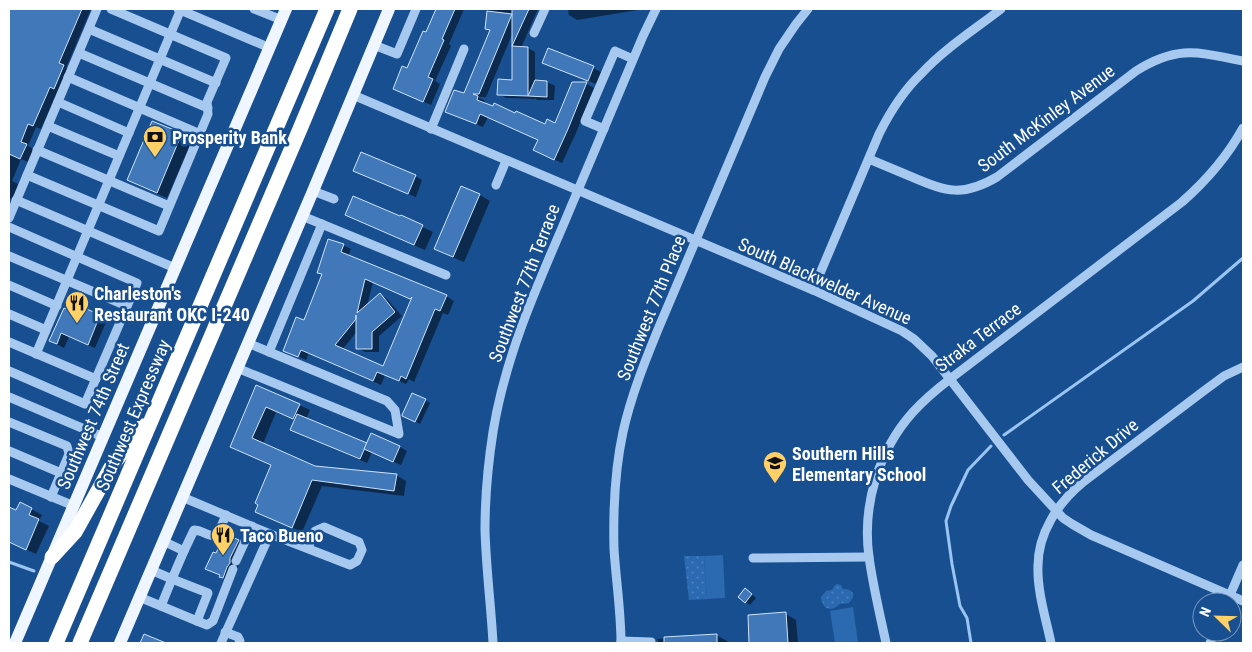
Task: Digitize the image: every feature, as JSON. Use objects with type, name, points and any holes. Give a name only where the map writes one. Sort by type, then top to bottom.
[{"type":"highway","name":"Southwest Expressway","points":[[56,643],[327,9]]},
{"type":"highway","points":[[80,643],[350,9]]},
{"type":"highway","points":[[52,557],[75,532],[113,464],[155,411]]},
{"type":"main road","points":[[120,643],[389,9]]},
{"type":"main road","name":"Southwest 74th Street","points":[[14,638],[52,557],[284,14]]},
{"type":"street","points":[[9,218],[97,9]]},
{"type":"street","points":[[27,175],[159,231],[208,114],[207,102],[226,58],[111,9]]},
{"type":"street","points":[[36,354],[181,9],[270,48]]},
{"type":"street","points":[[254,9],[284,14]]},
{"type":"street","points":[[374,44],[397,54],[416,9]]},
{"type":"street","points":[[534,33],[545,9]]},
{"type":"street","name":"Southwest 77th Terrace","points":[[493,643],[485,530],[488,475],[497,410],[506,373],[519,330],[633,59],[656,9]]},
{"type":"street","name":"Southwest 77th Place","points":[[621,642],[614,526],[617,477],[623,432],[629,408],[645,361],[765,77],[784,42],[808,9]]},
{"type":"street","points":[[813,290],[887,117],[914,81],[936,60],[1001,9]]},
{"type":"street","points":[[89,29],[216,83]]},
{"type":"street","points":[[432,129],[464,49]]},
{"type":"street","points":[[604,129],[585,121],[615,51],[633,59]]},
{"type":"street","name":"South McKinley Avenue","points":[[869,159],[937,188],[954,191],[970,189],[986,184],[997,177],[1149,63],[1163,57],[1186,52],[1199,52],[1243,61]]},
{"type":"street","points":[[79,53],[208,108]]},
{"type":"street","points":[[68,78],[200,134]]},
{"type":"street","name":"South Blackwelder Avenue","points":[[353,95],[813,290],[902,331],[914,339],[932,356],[1028,480],[1056,511],[1072,524],[1091,535],[1214,592]]},
{"type":"street","points":[[58,102],[129,133]]},
{"type":"street","points":[[48,126],[119,156]]},
{"type":"street","name":"Straka Terrace","points":[[886,643],[869,557],[867,529],[869,508],[876,478],[884,458],[898,433],[913,413],[933,392],[1182,202],[1212,174],[1229,152],[1243,128]]},
{"type":"street","points":[[38,150],[170,206]]},
{"type":"street","points":[[496,185],[506,161]]},
{"type":"street","points":[[313,191],[334,199]]},
{"type":"street","points":[[16,200],[175,268]]},
{"type":"street","points":[[302,216],[446,275]]},
{"type":"street","points":[[269,352],[322,224]]},
{"type":"street","points":[[9,227],[137,283],[86,404],[9,371]]},
{"type":"street","points":[[9,256],[127,306]]},
{"type":"street","points":[[9,285],[56,306]]},
{"type":"street","points":[[9,314],[46,330]]},
{"type":"street","points":[[9,342],[96,379]]},
{"type":"street","points":[[237,368],[399,434],[395,410],[386,401],[248,343]]},
{"type":"street","name":"Frederick Drive","points":[[1051,643],[1040,587],[1038,556],[1044,534],[1064,499],[1082,483],[1224,376],[1243,366]]},
{"type":"street","points":[[9,397],[103,437]]},
{"type":"street","points":[[9,422],[67,446],[69,454],[51,497]]},
{"type":"street","points":[[9,451],[61,473]]},
{"type":"street","points":[[9,479],[74,506]]},
{"type":"street","points":[[182,497],[270,534],[350,565],[357,561],[362,550],[359,542],[324,527],[315,531],[308,548]]},
{"type":"street","points":[[161,606],[194,530],[217,536],[226,515]]},
{"type":"street","points":[[140,597],[207,625],[213,621],[252,526]]},
{"type":"street","points":[[221,643],[270,534]]},
{"type":"street","points":[[163,541],[184,551]]},
{"type":"street","points":[[753,558],[869,557]]},
{"type":"street","points":[[1232,592],[1243,565]]},
{"type":"street","points":[[151,570],[208,593],[197,621]]},
{"type":"street","points":[[225,632],[238,637],[239,643]]},
{"type":"street","points":[[621,642],[651,643]]},
{"type":"shaded area","points":[[723,555],[725,598],[707,599],[704,556]]},
{"type":"shaded area","points":[[684,556],[704,556],[707,599],[689,600]]},
{"type":"shaded area","points":[[837,584],[841,585],[843,589],[851,591],[853,597],[849,603],[840,604],[830,609],[822,603],[821,597],[826,591],[832,590]]},
{"type":"shaded area","points":[[853,607],[858,643],[835,643],[830,611]]},
{"type":"building","points":[[9,9],[82,9],[59,63],[64,65],[54,89],[50,87],[33,126],[28,124],[21,142],[27,144],[20,159],[9,154]]},
{"type":"building","points":[[436,9],[455,9],[428,77],[433,79],[423,102],[393,89],[402,66],[407,68],[423,31],[426,32]]},
{"type":"building","points":[[512,9],[529,9],[512,46]]},
{"type":"building","points":[[487,11],[512,14],[479,94],[473,94],[478,96],[477,100],[493,106],[494,103],[545,124],[547,119],[555,123],[572,82],[587,82],[554,160],[533,150],[538,140],[480,114],[476,124],[445,112],[454,90],[464,93],[490,30],[485,29]]},
{"type":"building","points":[[512,46],[528,47],[528,96],[497,95],[498,79],[512,80]]},
{"type":"building","points":[[548,48],[594,66],[588,81],[542,63]]},
{"type":"building","points":[[535,80],[547,81],[547,97],[528,96]]},
{"type":"building","points":[[152,121],[182,133],[157,193],[127,180]]},
{"type":"building","points":[[361,152],[416,175],[408,194],[353,171]]},
{"type":"building","points":[[461,186],[480,194],[453,257],[434,249]]},
{"type":"building","points":[[353,196],[423,225],[414,245],[345,215]]},
{"type":"building","points":[[328,239],[344,244],[341,252],[447,295],[440,311],[435,309],[406,379],[401,376],[399,381],[377,372],[373,381],[301,350],[298,357],[283,351],[296,317],[304,320],[322,274],[317,273]],"holes":[[[365,279],[410,299],[412,297],[383,366],[335,345],[356,319],[356,349],[372,349],[372,332],[395,312],[380,293],[357,313]]]},
{"type":"building","name":"Charleston's Restaurant OKC I-240","points":[[69,301],[100,315],[88,345],[61,333],[57,344],[49,341]]},
{"type":"building","points":[[256,385],[300,404],[293,419],[266,407],[252,438],[315,466],[397,474],[394,491],[312,480],[292,528],[255,512],[258,505],[255,503],[271,465],[230,447]]},
{"type":"building","points":[[412,393],[426,399],[415,422],[402,416]]},
{"type":"building","points":[[297,414],[367,443],[360,459],[290,430]]},
{"type":"building","points":[[371,433],[400,446],[393,462],[364,449]]},
{"type":"building","points":[[20,502],[32,508],[29,515],[39,519],[26,550],[9,542],[9,507],[16,510]]},
{"type":"building","name":"Taco Bueno","points":[[225,534],[239,540],[223,578],[205,569],[213,552],[216,553]]},
{"type":"building","points":[[745,588],[752,594],[745,603],[738,597]]},
{"type":"building","points":[[786,612],[788,643],[749,643],[748,615]]},
{"type":"building","points":[[144,634],[166,643],[140,643]]},
{"type":"building","points":[[717,634],[717,643],[664,643],[664,637]]},
{"type":"waterway","points":[[1004,435],[1193,301],[1243,258]]},
{"type":"waterway","points":[[971,643],[967,618],[960,606],[946,521],[968,470],[991,446]]},
{"type":"waterway","points":[[9,562],[34,571]]},
{"type":"place","name":"Prosperity Bank","points":[[155,158]]},
{"type":"place","name":"Charleston's Restaurant OKC I-240","points":[[77,324]]},
{"type":"place","name":"Southern Hills Elementary School","points":[[775,484]]},
{"type":"place","name":"Taco Bueno","points":[[223,556]]}]
